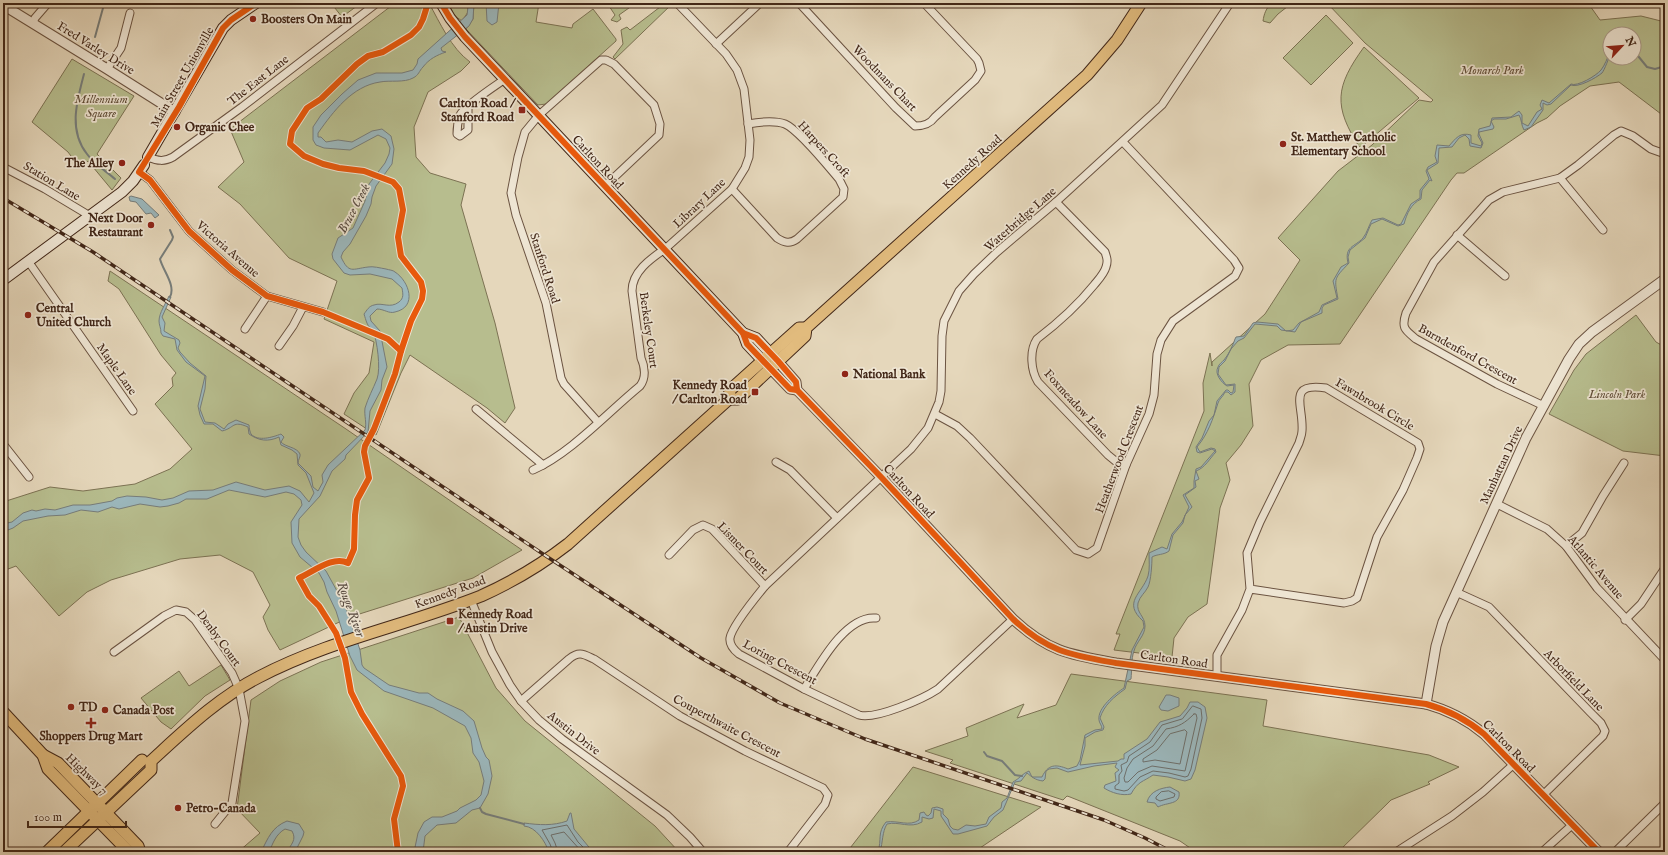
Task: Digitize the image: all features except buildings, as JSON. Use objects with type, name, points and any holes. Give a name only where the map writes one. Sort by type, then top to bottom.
[{"type":"main road","name":"Main Street Unionville","points":[[3,280],[128,186],[144,165],[223,28],[231,20],[256,3]]},
{"type":"main road","name":"Carlton Road","points":[[441,3],[450,18],[465,37],[666,249],[743,333],[756,338],[766,356]]},
{"type":"main road","name":"Kennedy Road","points":[[729,399],[738,399],[805,336],[806,328],[1087,76],[1117,40],[1141,3]]},
{"type":"main road","name":"Kennedy Road","points":[[47,852],[88,811],[146,760],[197,719],[239,689],[259,677],[294,661],[329,648],[471,600],[501,587],[529,571],[568,544],[729,399],[730,390],[766,356],[799,328],[806,328]]},
{"type":"main road","name":"Highway 7","points":[[3,712],[43,755],[58,763],[107,812],[138,846],[140,852]]},
{"type":"main road","name":"Highway 7","points":[[43,755],[48,769],[129,852]]},
{"type":"main road","name":"Kennedy Road","points":[[64,852],[151,770],[146,760]]},
{"type":"street","points":[[33,23],[48,3]]},
{"type":"street","name":"The East Lane","points":[[144,165],[156,161],[165,161],[173,157],[242,107],[377,3]]},
{"type":"street","name":"Library Lane","points":[[666,249],[732,189],[746,168],[749,157],[748,124],[744,89],[737,70],[726,54],[677,3]]},
{"type":"street","points":[[716,44],[760,3]]},
{"type":"street","name":"Woodmans Chart","points":[[799,3],[896,108],[915,126],[922,126],[932,121],[979,76],[981,70],[976,59],[924,3]]},
{"type":"street","name":"Waterbridge Lane","points":[[881,477],[921,439],[935,414],[941,391],[942,336],[944,321],[959,291],[974,274],[1123,142],[1162,105],[1230,3]]},
{"type":"street","name":"Fred Varley Drive","points":[[3,5],[175,112]]},
{"type":"street","points":[[108,69],[121,48],[130,13]]},
{"type":"street","name":"Stanford Road","points":[[598,422],[564,384],[561,378],[546,303],[513,204],[512,193],[525,132],[539,115],[601,60],[606,60],[614,64],[654,105],[660,124],[659,135],[605,186]]},
{"type":"street","points":[[468,108],[505,78]]},
{"type":"street","name":"Harpers Croft","points":[[732,189],[777,238],[786,243],[792,242],[797,238],[843,197],[844,189],[839,179],[792,128],[777,122],[757,122],[748,124]]},
{"type":"street","name":"Burndenford Crescent","points":[[1544,406],[1497,384],[1431,348],[1405,330],[1403,322],[1406,313],[1434,262],[1488,200],[1494,196],[1503,192],[1560,178],[1621,131],[1633,136],[1651,149],[1665,154]]},
{"type":"street","name":"Heatherwood Crescent","points":[[935,414],[957,426],[966,434],[1070,545],[1081,553],[1088,554],[1097,548],[1126,465],[1149,414],[1154,395],[1157,354],[1161,340],[1168,328],[1183,314],[1235,276],[1239,268],[1234,260],[1123,142]]},
{"type":"street","name":"Victoria Avenue","points":[[144,165],[150,180],[189,231],[232,270],[267,296],[323,312]]},
{"type":"street","name":"Station Lane","points":[[3,167],[45,188],[90,216]]},
{"type":"street","points":[[1560,178],[1603,230]]},
{"type":"street","name":"Foxmeadow Lane","points":[[1056,202],[1105,252],[1108,258],[1102,275],[1082,299],[1036,339],[1033,347],[1032,370],[1038,382],[1108,455],[1119,464],[1126,465]]},
{"type":"street","points":[[1457,235],[1505,276]]},
{"type":"street","name":"Berkeley Court","points":[[533,470],[557,457],[640,386],[644,380],[643,364],[640,358],[632,285],[635,277],[643,267],[654,256],[666,249]]},
{"type":"street","name":"Maple Lane","points":[[28,261],[133,411]]},
{"type":"street","name":"Manhattan Drive","points":[[1426,704],[1436,646],[1443,622],[1526,438],[1569,359],[1579,344],[1592,332],[1665,279]]},
{"type":"street","points":[[246,330],[267,296]]},
{"type":"street","points":[[279,346],[293,326],[303,306]]},
{"type":"street","name":"Carlton Road","points":[[766,356],[790,389],[797,390],[881,477],[1013,620],[1026,632],[1050,647],[1067,654],[1127,664],[1426,704],[1456,714],[1484,734],[1599,852]]},
{"type":"street","name":"Fawnbrook Circle","points":[[1217,676],[1217,655],[1242,610],[1250,589],[1247,553],[1260,522],[1299,443],[1302,431],[1300,400],[1301,393],[1305,388],[1312,386],[1326,388],[1418,443],[1420,450],[1417,458],[1403,490],[1377,537],[1356,598],[1352,601],[1344,603],[1250,589]]},
{"type":"street","points":[[476,409],[543,465]]},
{"type":"street","points":[[3,444],[30,477]]},
{"type":"street","points":[[776,462],[790,470],[837,518]]},
{"type":"street","points":[[1566,546],[1582,533],[1624,463]]},
{"type":"street","name":"Loring Crescent","points":[[881,477],[764,586],[731,634],[730,640],[734,650],[804,689],[862,716],[878,715],[928,695],[938,689],[1013,620]]},
{"type":"street","name":"Atlantic Avenue","points":[[1497,504],[1547,529],[1566,546],[1597,588],[1625,620],[1665,660]]},
{"type":"street","name":"Lismer Court","points":[[669,554],[693,530],[703,525],[712,529],[764,586]]},
{"type":"street","points":[[1625,620],[1642,604],[1665,568]]},
{"type":"street","name":"Arborfield Lane","points":[[1456,592],[1484,604],[1496,614],[1596,719],[1605,731],[1603,736],[1543,795]]},
{"type":"street","name":"Austin Drive","points":[[471,600],[492,652],[510,685],[521,701],[538,720],[667,815],[703,852]]},
{"type":"street","name":"Denby Court","points":[[114,652],[164,616],[176,610],[186,612],[195,620],[232,673],[239,689],[245,721],[232,803],[215,824]]},
{"type":"street","points":[[804,689],[828,652],[847,630],[855,623],[863,619],[870,617],[876,618]]},
{"type":"street","name":"Couperthwaite Crescent","points":[[521,701],[572,657],[580,653],[594,659],[680,716],[744,751],[823,788],[828,795],[825,804],[788,852]]},
{"type":"street","points":[[1396,852],[1452,816],[1483,792],[1514,764]]},
{"type":"street","points":[[1614,852],[1665,803]]},
{"type":"street","points":[[1542,852],[1572,825]]},
{"type":"green space","points":[[331,3],[361,3],[342,17]]},
{"type":"green space","points":[[395,3],[429,3],[457,50],[470,62],[461,71],[428,92],[414,127],[416,157],[430,173],[466,184],[461,205],[495,323],[515,408],[505,423],[487,408],[410,355],[401,373],[376,435],[344,414],[354,393],[369,373],[374,342],[324,319],[337,281],[289,258],[240,204],[218,187],[244,162],[230,129]]},
{"type":"green space","points":[[448,3],[467,3],[468,12],[462,21],[455,16]]},
{"type":"green space","points":[[474,3],[539,3],[536,22],[572,28],[573,24],[593,9],[616,41],[546,104],[538,105],[466,29],[473,19]]},
{"type":"green space","points":[[607,3],[636,3],[619,15],[621,19],[617,22],[611,20],[615,15]]},
{"type":"green space","points":[[657,3],[672,4],[615,59],[613,57],[623,44],[621,30],[627,27],[630,30],[660,7]]},
{"type":"green space","points":[[1272,3],[1292,3],[1278,14],[1270,23],[1263,21],[1268,7]]},
{"type":"green space","name":"Monarch Park","points":[[1327,3],[1588,3],[1600,20],[1641,16],[1665,22],[1665,117],[1619,82],[1590,86],[1560,106],[1547,118],[1537,123],[1464,173],[1457,173],[1340,344],[1288,345],[1261,360],[1249,384],[1253,426],[1241,445],[1226,463],[1230,480],[1220,508],[1207,604],[1188,617],[1174,638],[1172,657],[1114,650],[1120,634],[1116,634],[1204,411],[1203,383],[1210,353],[1212,366],[1212,362],[1265,314],[1300,260],[1278,238],[1338,171],[1372,145],[1419,100],[1431,102],[1433,100],[1365,43]]},
{"type":"green space","points":[[1326,15],[1353,43],[1311,85],[1283,58]]},
{"type":"green space","points":[[1364,47],[1419,98],[1360,148],[1345,120],[1341,97],[1347,74]]},
{"type":"green space","name":"Millennium Square","points":[[72,59],[134,96],[97,154],[121,178],[112,190],[88,161],[80,168],[68,152],[32,122]]},
{"type":"green space","points":[[110,271],[346,429],[522,550],[473,578],[350,617],[280,650],[268,630],[263,617],[270,605],[253,572],[220,555],[180,559],[111,580],[87,592],[59,616],[16,566],[3,571],[3,502],[50,487],[83,491],[135,484],[170,469],[192,449],[155,404],[173,386],[172,378],[176,373],[161,355],[119,289],[108,281]]},
{"type":"green space","name":"Lincoln Park","points":[[1636,315],[1656,342],[1665,347],[1665,456],[1623,451],[1549,414],[1574,370],[1586,354]]},
{"type":"green space","points":[[459,617],[496,688],[525,721],[655,826],[679,852],[238,852],[260,833],[237,809],[251,700],[280,681],[321,662]]},
{"type":"green space","points":[[221,665],[230,680],[205,696],[171,729],[161,722],[141,698],[179,671],[189,686]]},
{"type":"green space","points":[[1071,674],[1267,700],[1263,726],[1429,755],[1459,767],[1428,782],[1430,784],[1391,800],[1338,852],[1196,852],[1180,841],[1070,797],[1067,796],[1063,800],[950,763],[953,760],[925,751],[968,736],[966,728],[1024,704],[1017,718],[1056,705]]},
{"type":"green space","points":[[913,767],[1041,807],[974,852],[847,852]]},
{"type":"water","points":[[467,3],[474,3],[473,19],[469,26],[441,48],[442,51],[446,52],[436,56],[425,64],[417,76],[409,80],[384,81],[370,84],[352,94],[330,117],[318,133],[318,137],[321,137],[326,142],[338,140],[352,142],[372,131],[382,129],[391,136],[394,149],[392,164],[376,186],[366,216],[341,257],[346,266],[352,269],[372,267],[394,271],[404,281],[409,294],[409,300],[407,305],[402,309],[389,312],[377,309],[370,316],[371,321],[380,331],[387,367],[382,380],[381,390],[370,411],[368,432],[346,455],[345,459],[332,471],[320,496],[299,519],[298,537],[306,552],[326,571],[337,591],[347,611],[360,650],[362,665],[364,668],[389,685],[419,693],[428,693],[437,699],[463,711],[474,721],[482,748],[489,760],[492,776],[488,794],[480,808],[472,810],[456,823],[437,825],[425,836],[423,852],[414,852],[418,833],[424,822],[432,817],[442,817],[457,811],[476,800],[481,795],[484,781],[479,762],[473,753],[471,738],[465,726],[433,708],[384,691],[357,670],[350,656],[336,611],[324,582],[319,573],[300,557],[292,543],[291,522],[302,505],[301,500],[294,494],[286,492],[265,497],[229,490],[207,499],[186,499],[168,506],[160,507],[140,504],[119,509],[112,507],[98,512],[81,510],[65,515],[48,516],[23,521],[13,528],[3,532],[3,524],[12,522],[23,513],[32,510],[55,510],[73,505],[90,505],[112,501],[117,498],[127,496],[162,500],[173,498],[189,491],[213,490],[236,482],[265,490],[289,486],[300,491],[309,502],[314,493],[306,473],[298,465],[297,454],[281,445],[279,437],[271,440],[256,438],[249,434],[248,427],[239,424],[222,431],[213,424],[204,424],[198,406],[205,376],[186,362],[177,350],[175,339],[163,336],[161,333],[159,318],[169,296],[171,297],[162,317],[165,323],[164,331],[179,340],[180,343],[178,348],[180,352],[190,363],[206,376],[205,389],[200,409],[205,422],[215,423],[224,429],[228,424],[236,420],[249,425],[251,434],[258,438],[266,438],[281,434],[284,437],[281,442],[296,450],[300,454],[298,463],[311,476],[313,487],[318,491],[323,482],[322,475],[328,465],[365,430],[365,408],[377,379],[379,368],[377,347],[373,330],[368,325],[364,314],[368,308],[377,304],[396,304],[402,299],[403,294],[402,288],[392,279],[370,274],[350,275],[344,273],[333,259],[332,254],[338,238],[353,228],[365,201],[369,184],[385,163],[390,148],[386,139],[378,135],[350,150],[324,148],[316,145],[313,140],[313,127],[321,115],[358,80],[376,73],[402,73],[413,70],[418,59],[467,15]]},
{"type":"water","points":[[486,3],[499,3],[497,22],[492,25],[487,21]]},
{"type":"water","points":[[1603,66],[1605,66],[1602,73],[1591,80],[1574,86],[1571,85],[1551,104],[1547,105],[1543,103],[1543,110],[1531,127],[1524,130],[1519,115],[1506,119],[1494,119],[1491,121],[1492,118],[1511,117],[1519,111],[1522,115],[1522,123],[1528,126],[1537,112],[1542,109],[1540,105],[1542,100],[1549,103],[1571,84],[1578,84],[1586,80],[1599,72]]},
{"type":"water","points":[[1491,121],[1494,127],[1493,129],[1479,132],[1483,143],[1481,148],[1470,146],[1469,139],[1465,135],[1459,138],[1452,147],[1439,148],[1438,163],[1427,170],[1432,181],[1430,180],[1422,190],[1421,199],[1410,209],[1404,224],[1398,226],[1382,219],[1371,224],[1365,238],[1350,250],[1348,257],[1349,263],[1340,272],[1336,279],[1338,299],[1324,305],[1322,308],[1322,313],[1301,322],[1295,332],[1287,331],[1293,330],[1299,323],[1319,312],[1322,305],[1337,298],[1333,281],[1341,267],[1348,263],[1347,257],[1349,250],[1363,238],[1372,220],[1383,218],[1398,225],[1401,224],[1411,204],[1420,198],[1420,190],[1429,179],[1426,171],[1428,167],[1437,162],[1435,156],[1437,145],[1449,146],[1458,136],[1467,134],[1471,135],[1471,143],[1481,146],[1482,143],[1478,136],[1479,129],[1490,126]]},
{"type":"water","points":[[131,196],[142,199],[159,215],[155,218],[151,213],[146,214],[136,202],[130,201],[129,197]]},
{"type":"water","points":[[1253,323],[1278,324],[1286,331],[1281,330],[1277,326],[1255,324],[1244,338],[1238,341],[1231,349],[1236,337],[1244,336]]},
{"type":"water","points":[[1228,355],[1219,367],[1218,374],[1226,385],[1235,384],[1235,392],[1231,395],[1228,392],[1225,392],[1219,400],[1214,415],[1217,401],[1226,390],[1231,393],[1233,392],[1234,385],[1227,386],[1223,383],[1219,378],[1217,372],[1218,366]]},
{"type":"water","points":[[1214,415],[1207,432],[1197,447],[1200,452],[1211,448],[1215,449],[1216,452],[1205,465],[1196,471],[1199,479],[1195,481],[1196,487],[1185,495],[1192,507],[1186,514],[1189,507],[1183,495],[1194,488],[1196,469],[1201,467],[1215,451],[1212,449],[1200,453],[1197,452],[1196,447],[1202,438],[1209,421]]},
{"type":"water","points":[[1185,516],[1183,523],[1173,535],[1169,551],[1152,557],[1149,584],[1138,603],[1138,609],[1145,623],[1145,630],[1133,654],[1131,679],[1127,681],[1125,689],[1113,698],[1104,709],[1100,718],[1104,727],[1103,730],[1095,732],[1085,738],[1085,746],[1080,765],[1124,759],[1124,754],[1147,739],[1160,722],[1180,716],[1190,702],[1198,702],[1205,707],[1207,718],[1195,770],[1191,779],[1185,781],[1153,775],[1138,784],[1131,794],[1124,795],[1114,793],[1104,788],[1105,785],[1116,781],[1115,773],[1119,770],[1115,767],[1117,763],[1094,766],[1068,772],[1057,768],[1046,771],[1053,766],[1060,766],[1068,769],[1077,766],[1080,760],[1085,735],[1095,730],[1102,729],[1099,722],[1099,715],[1101,711],[1116,693],[1124,688],[1132,650],[1144,627],[1143,621],[1134,608],[1134,603],[1135,598],[1148,576],[1149,553],[1162,547],[1167,549],[1172,534]]},
{"type":"water","points":[[1166,695],[1179,698],[1179,706],[1168,711],[1161,710],[1159,707]]},
{"type":"water","points":[[1029,771],[1032,777],[1027,773],[1021,781],[1015,782],[1003,810],[994,817],[987,826],[953,834],[941,816],[941,811],[934,809],[933,818],[929,819],[922,817],[922,822],[918,824],[887,824],[884,830],[880,852],[878,852],[881,833],[886,822],[915,822],[919,820],[920,813],[924,812],[928,816],[931,813],[932,808],[937,807],[943,809],[943,814],[948,819],[950,826],[953,829],[958,830],[966,825],[975,826],[986,824],[989,817],[1001,808],[1002,802],[1007,798],[1013,782]]},
{"type":"water","points":[[1046,771],[1045,779],[1043,781],[1032,777],[1042,777]]},
{"type":"water","points":[[1170,787],[1179,792],[1178,799],[1176,801],[1158,807],[1155,803],[1147,802],[1148,798],[1153,793],[1160,789]]},
{"type":"water","points":[[570,813],[574,829],[593,852],[549,852],[540,835],[532,829],[524,826],[524,823],[546,825],[562,823],[567,821]]},
{"type":"water","points":[[287,821],[299,824],[304,832],[295,852],[287,852],[293,842],[294,837],[292,831],[285,829],[277,836],[269,852],[261,852],[274,830],[282,823]]},
{"type":"waterway","points":[[95,37],[103,8],[102,3]]},
{"type":"waterway","points":[[1642,61],[1647,67],[1655,69],[1665,66]]},
{"type":"waterway","points":[[84,74],[76,115],[78,135],[81,145],[90,158],[115,179]]},
{"type":"waterway","points":[[170,230],[173,237],[172,240],[160,259],[170,283],[170,297]]},
{"type":"waterway","points":[[984,752],[987,756],[1002,761],[1015,775],[1022,776]]},
{"type":"waterway","points":[[480,808],[482,812],[486,814],[524,824]]},
{"type":"railway","points":[[3,198],[93,252],[549,558],[701,658],[780,703],[865,739],[1104,820],[1172,852]]},
{"type":"cycle path","points":[[256,3],[231,20],[223,28],[179,107],[139,172],[150,180],[189,231],[232,270],[267,296],[323,312],[388,339],[401,351]]},
{"type":"cycle path","points":[[398,852],[394,819],[403,786],[401,776],[362,714],[351,692],[345,658],[336,633],[319,606],[309,596],[299,578],[323,565],[336,561],[348,563],[354,549],[357,500],[369,478],[364,452],[365,446],[374,429],[395,374],[411,321],[422,299],[423,291],[421,282],[401,256],[398,237],[403,210],[399,189],[393,182],[364,171],[339,168],[323,164],[304,156],[290,144],[292,131],[307,108],[321,99],[357,64],[368,56],[383,52],[411,35],[419,27],[428,3]]},
{"type":"cycle path","points":[[441,3],[450,18],[465,37],[743,333],[747,344],[790,389],[797,390]]},
{"type":"cycle path","points":[[743,333],[756,338],[796,382],[797,390],[881,477],[1013,619],[1038,639],[1073,654],[1116,663],[1426,704],[1442,709],[1464,719],[1484,734],[1599,852]]},
{"type":"place","name":"Boosters On Main","points":[[253,19]]},
{"type":"place","name":"Carlton Road / Stanford Road","points":[[522,110]]},
{"type":"place","name":"Organic Chee","points":[[177,127]]},
{"type":"place","name":"St. Matthew Catholic Elementary School","points":[[1283,144]]},
{"type":"place","name":"The Alley","points":[[122,163]]},
{"type":"place","name":"Next Door Restaurant","points":[[151,225]]},
{"type":"place","name":"Central United Church","points":[[28,315]]},
{"type":"place","name":"National Bank","points":[[845,374]]},
{"type":"place","name":"Kennedy Road / Carlton Road","points":[[755,392]]},
{"type":"place","name":"Kennedy Road / Austin Drive","points":[[450,621]]},
{"type":"place","name":"TD","points":[[71,707]]},
{"type":"place","name":"Canada Post","points":[[105,710]]},
{"type":"place","name":"Shoppers Drug Mart","points":[[91,723]]},
{"type":"place","name":"Petro-Canada","points":[[178,808]]},
{"type":"water label","name":"Bruce Creek","points":[[353,208]]},
{"type":"water label","name":"Rouge River","points":[[352,609]]}]
